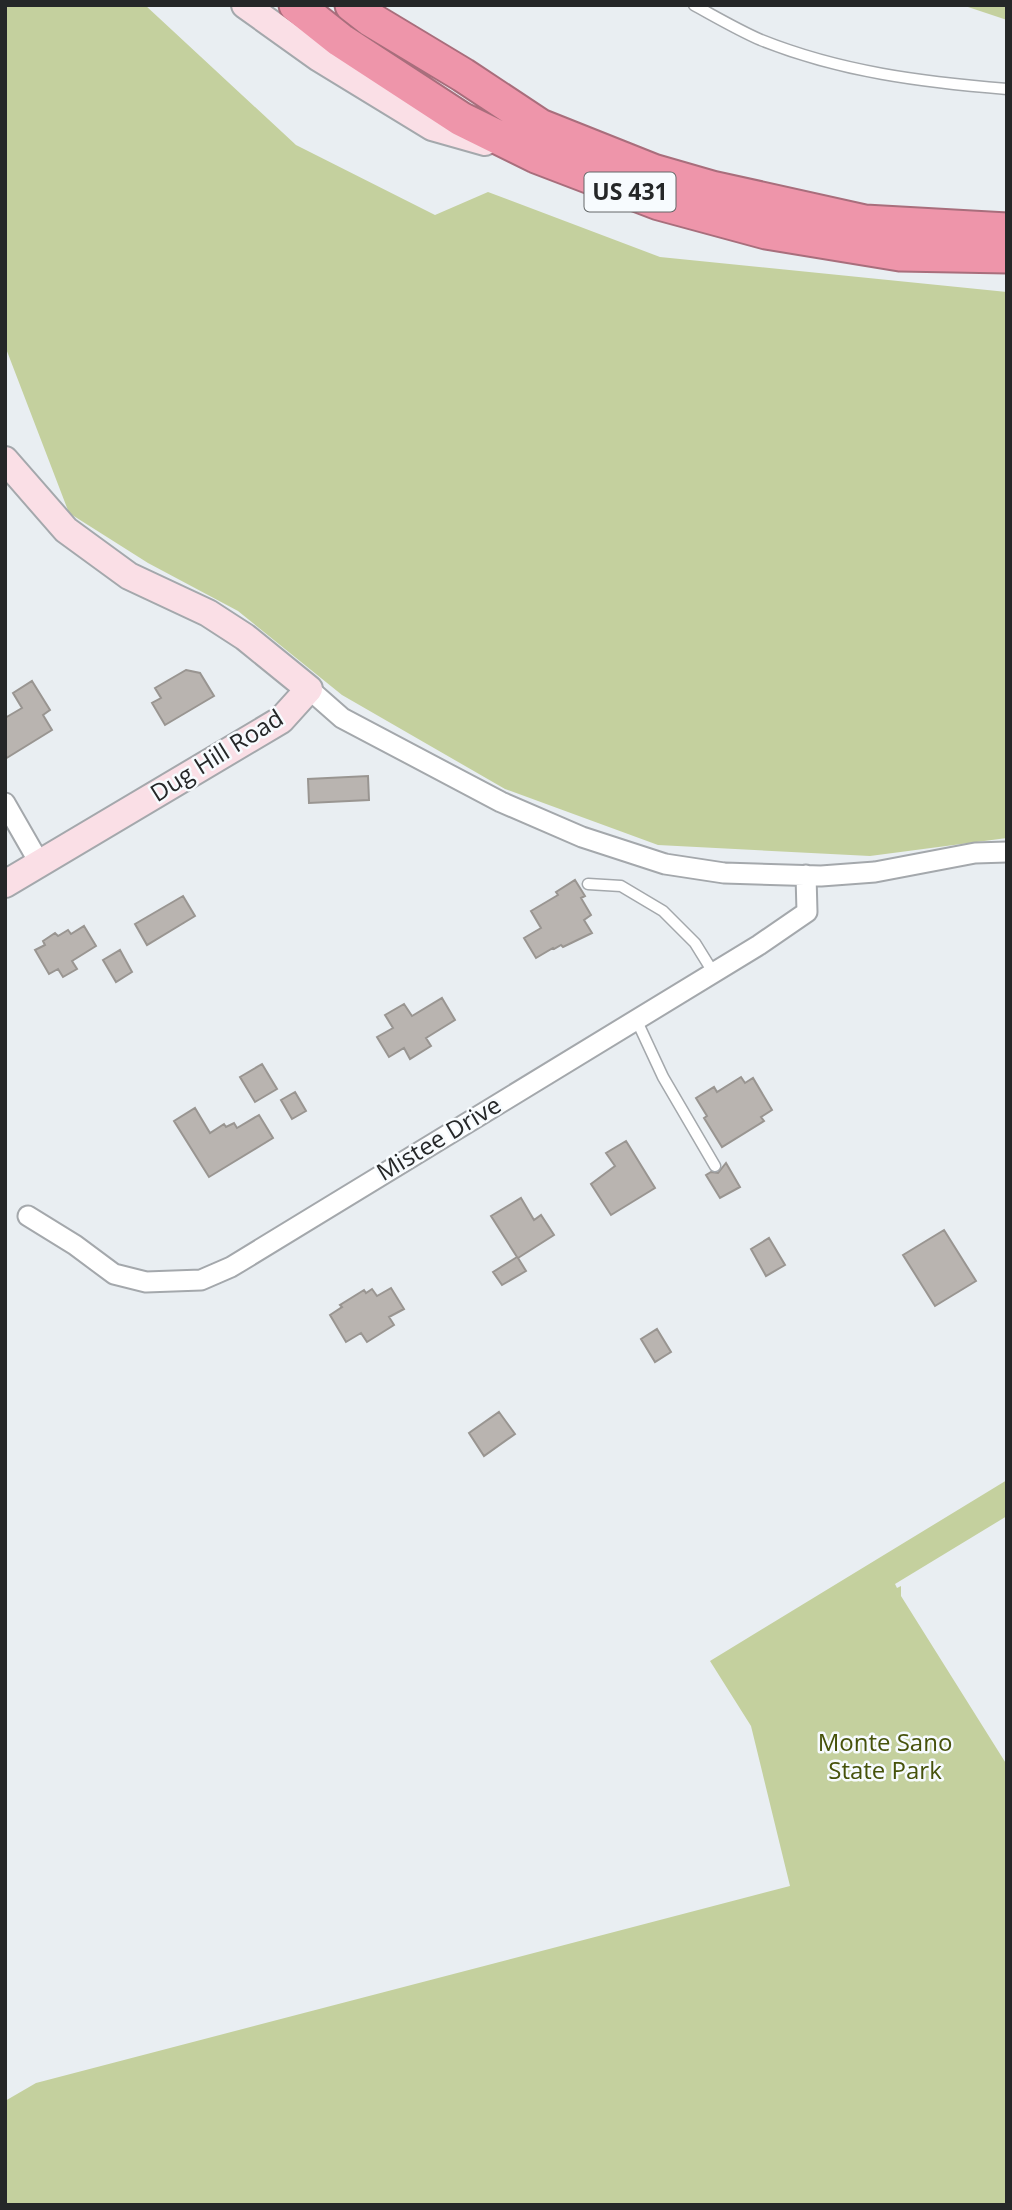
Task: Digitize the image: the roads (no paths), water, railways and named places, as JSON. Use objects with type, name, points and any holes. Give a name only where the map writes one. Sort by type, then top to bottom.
[{"type":"highway","name":"US 431","points":[[296,5],[340,40],[461,119],[536,156],[659,203],[766,232],[900,254],[1007,256]]},
{"type":"highway","name":"US 431","points":[[352,5],[540,126],[653,171],[712,188],[865,222],[1007,230]]},
{"type":"street","points":[[245,5],[319,58],[432,127],[536,156]]},
{"type":"street","name":"Dug Hill Road","points":[[5,460],[66,530],[129,576],[208,613],[245,636],[309,689],[281,720],[5,884]]},
{"type":"street","points":[[309,689],[342,718],[501,802],[582,837],[665,864],[724,873],[806,876],[875,872],[975,853],[1007,852]]},
{"type":"street","points":[[5,803],[40,864]]},
{"type":"street","name":"Mistee Drive","points":[[28,1216],[75,1245],[114,1274],[146,1282],[201,1280],[231,1267],[807,912],[806,876]]},
{"type":"lane","points":[[694,5],[759,39],[820,61],[906,80],[1007,89]]},
{"type":"lane","points":[[588,884],[621,886],[663,911],[695,943],[713,972]]},
{"type":"lane","points":[[636,1019],[663,1077],[715,1166]]},
{"type":"park label","name":"Monte Sano State Park","points":[[885,1757]]}]
